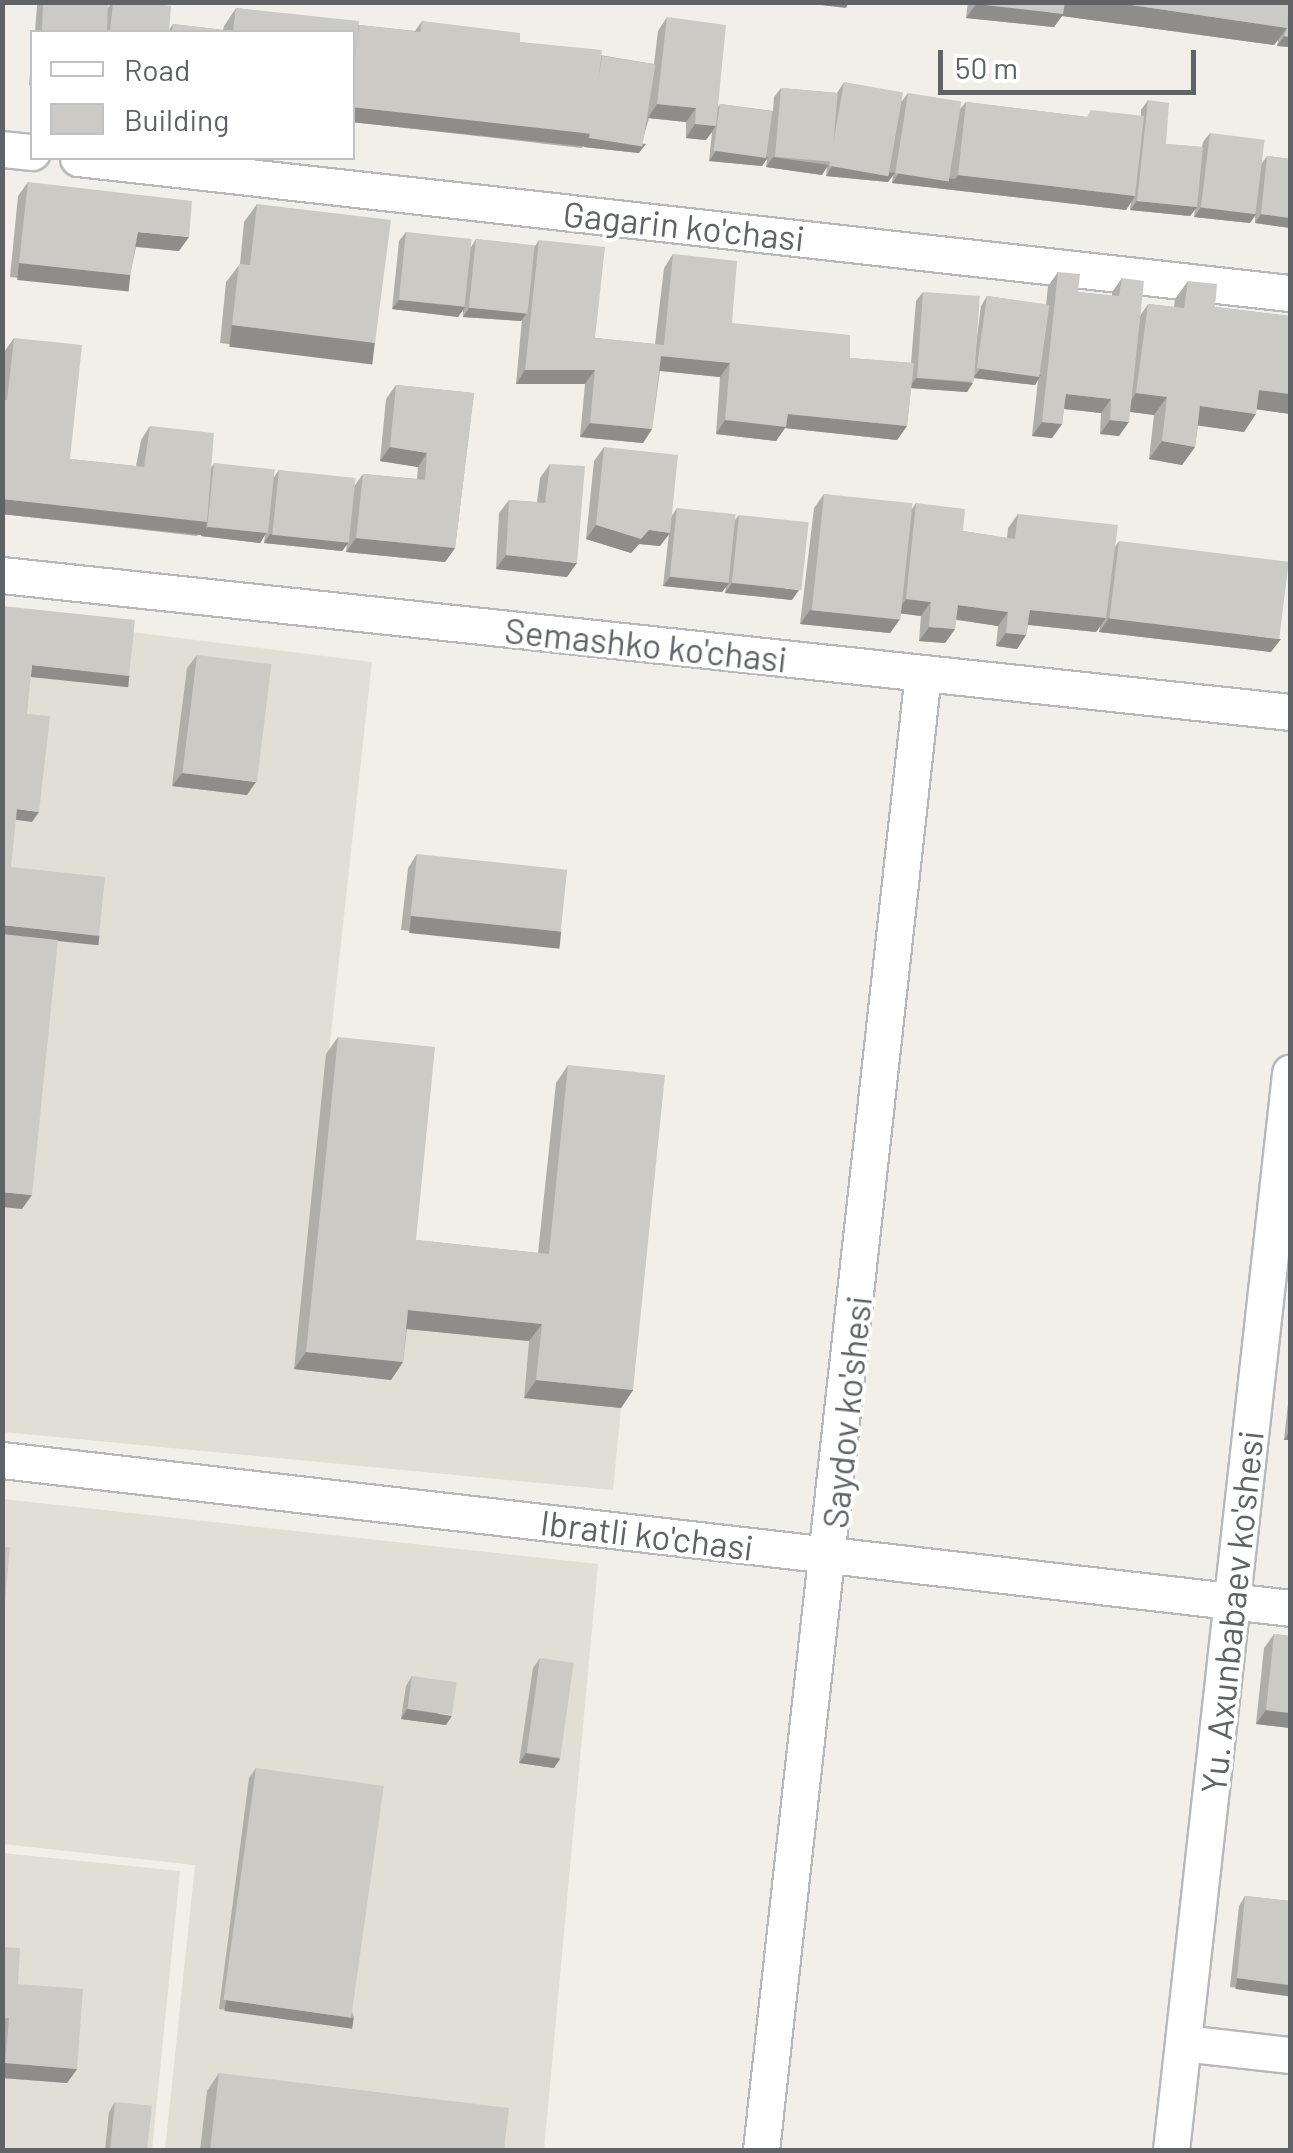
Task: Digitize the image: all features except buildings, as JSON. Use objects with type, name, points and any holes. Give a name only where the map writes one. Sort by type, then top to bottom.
[{"type":"street","points":[[2,149],[30,152]]},
{"type":"street","name":"Gagarin ko'chasi","points":[[96,160],[1290,293]]},
{"type":"street","name":"Semashko ko'chasi","points":[[2,575],[1290,712]]},
{"type":"street","name":"Saydov ko'shesi","points":[[761,2150],[831,1555],[924,673]]},
{"type":"street","name":"Yu. Axunbabaev ko'shesi","points":[[1171,2150],[1285,1174],[1290,1073]]},
{"type":"street","name":"Ibratli ko'chasi","points":[[2,1460],[1290,1608]]},
{"type":"street","points":[[1183,2043],[1290,2055]]},
{"type":"shaded area","points":[[2,616],[372,662],[294,1369],[396,1328],[529,1341],[524,1398],[621,1408],[613,1490],[3,1432]]},
{"type":"shaded area","points":[[3,1499],[598,1564],[544,2150],[165,2150],[195,1865],[3,1844]]},
{"type":"shaded area","points":[[2,1853],[180,1871],[152,2150],[3,2150]]}]
